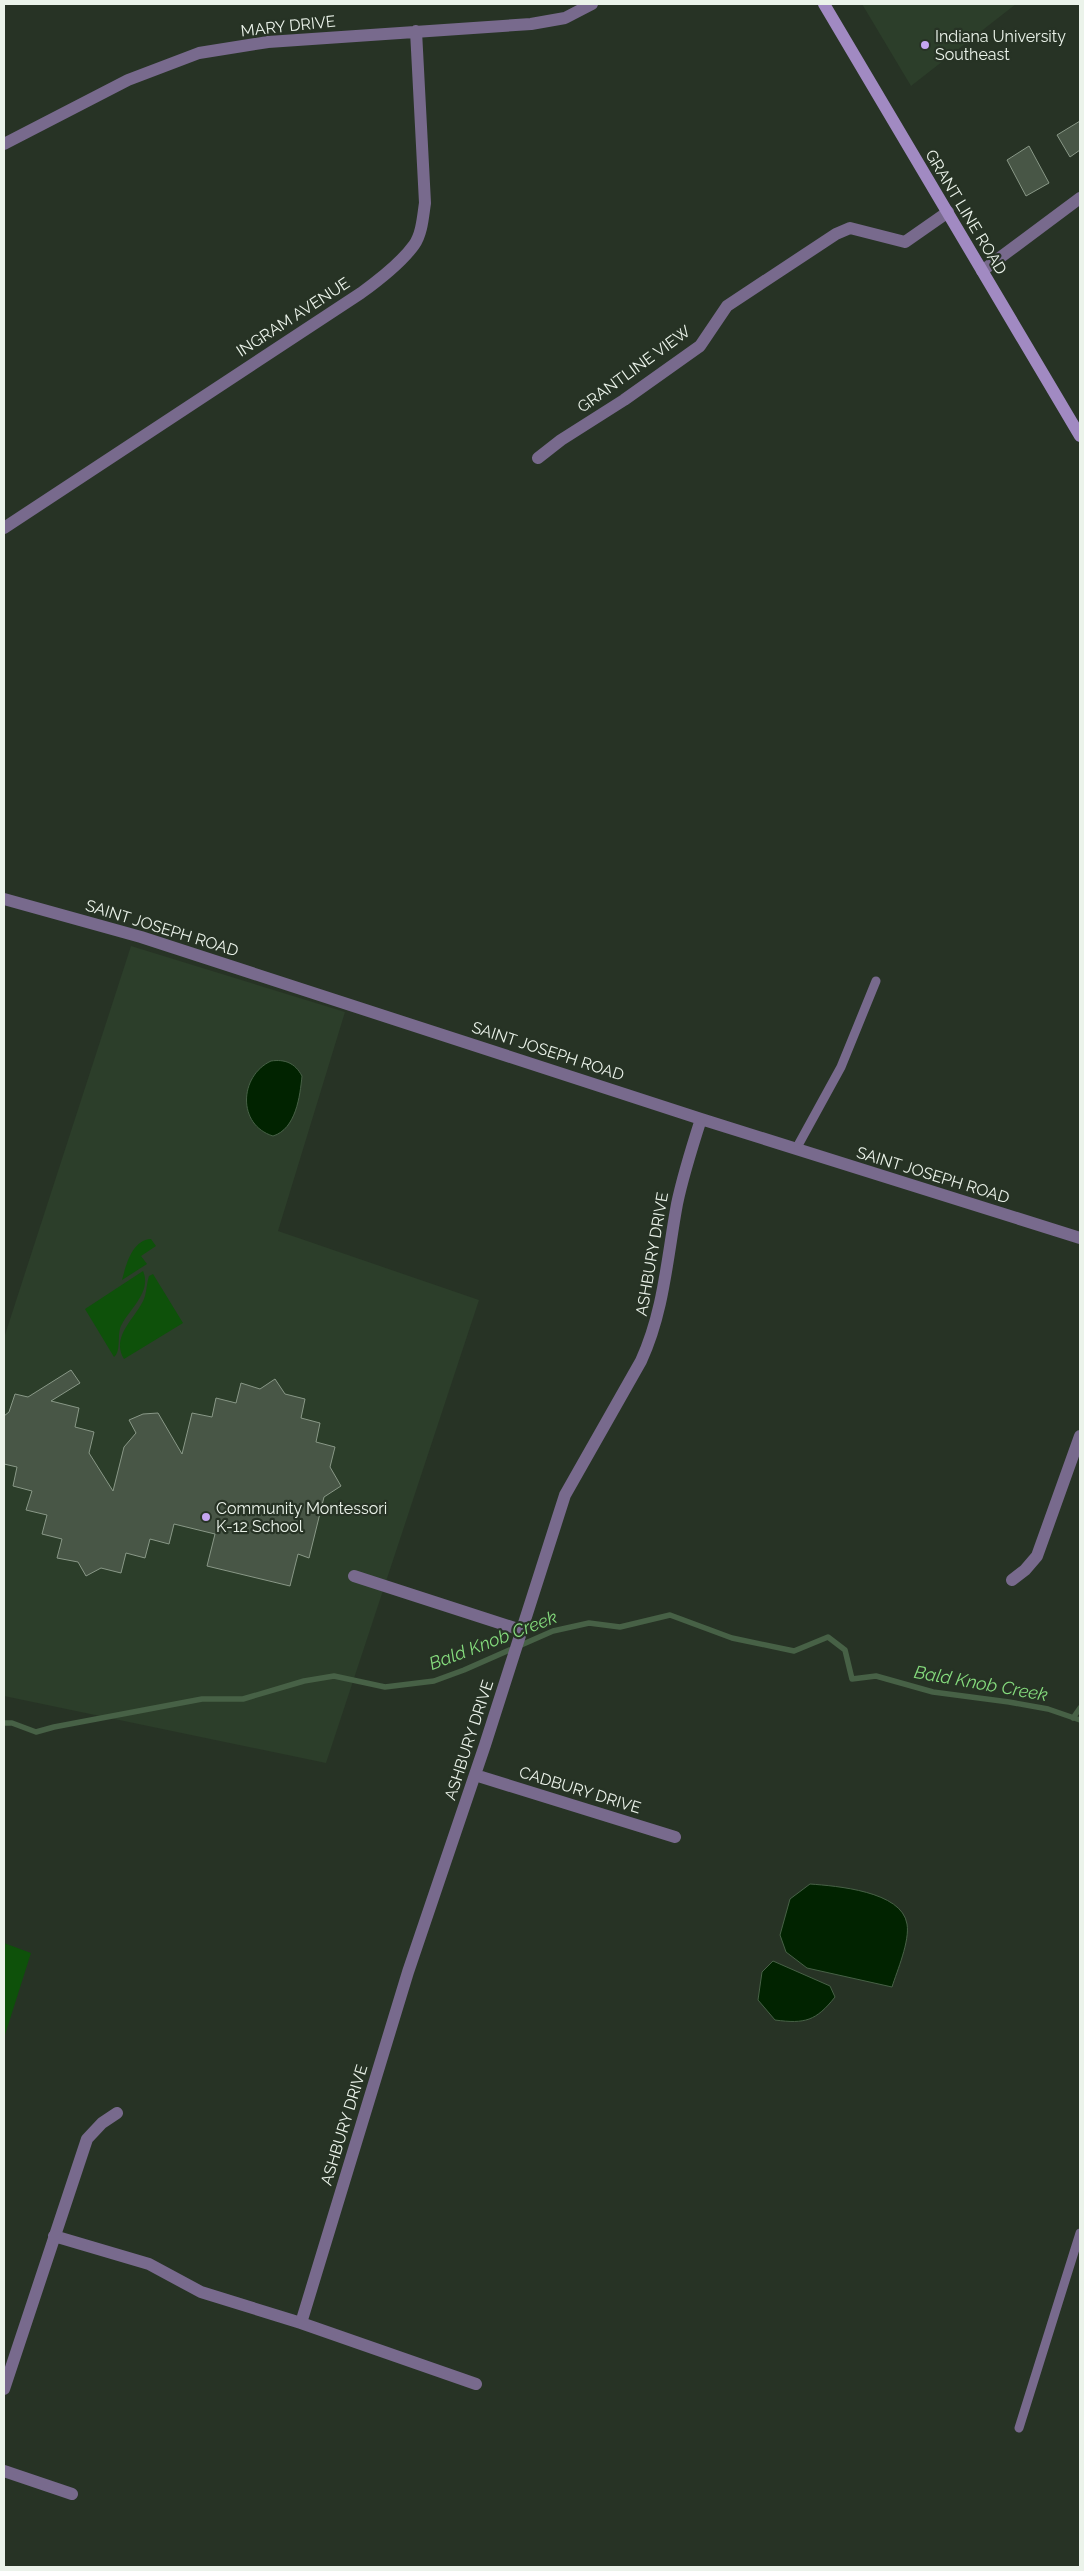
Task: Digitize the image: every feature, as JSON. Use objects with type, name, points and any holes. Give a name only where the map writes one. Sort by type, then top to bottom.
[{"type":"main road","name":"GRANT LINE ROAD","points":[[824,4],[1080,436]]},
{"type":"street","name":"MARY DRIVE","points":[[4,144],[128,80],[199,54],[268,42],[531,24],[565,18],[592,4]]},
{"type":"street","name":"INGRAM AVENUE","points":[[4,528],[362,293],[378,281],[415,245],[422,223],[425,204],[416,32]]},
{"type":"street","points":[[982,270],[1080,198]]},
{"type":"street","name":"GRANTLINE VIEW","points":[[538,458],[561,440],[624,400],[700,346],[727,306],[836,234],[850,228],[905,242],[948,212]]},
{"type":"street","name":"SAINT JOSEPH ROAD","points":[[4,899],[141,937],[701,1119],[1080,1238]]},
{"type":"street","name":"ASHBURY DRIVE","points":[[301,2323],[408,1972],[475,1774],[565,1495],[652,1339],[664,1291],[678,1202],[701,1119]]},
{"type":"street","points":[[1012,1580],[1025,1570],[1037,1556],[1080,1436]]},
{"type":"street","points":[[354,1576],[520,1632]]},
{"type":"street","name":"CADBURY DRIVE","points":[[475,1774],[675,1837]]},
{"type":"street","points":[[4,2389],[87,2139],[102,2123],[117,2113]]},
{"type":"street","points":[[54,2236],[149,2264],[201,2292],[301,2323],[476,2384]]},
{"type":"street","points":[[4,2471],[72,2494]]},
{"type":"lane","points":[[796,1149],[841,1067],[876,981]]},
{"type":"lane","points":[[1019,2428],[1080,2233]]},
{"type":"shaded area","name":"Indiana University Southeast","points":[[862,4],[1016,4],[911,86]]},
{"type":"shaded area","name":"Community Montessori K-12 School","points":[[131,946],[345,1012],[278,1231],[479,1300],[326,1763],[4,1696],[4,1338]]},
{"type":"shaded area","points":[[271,1061],[289,1063],[302,1076],[298,1102],[292,1119],[281,1132],[273,1136],[261,1130],[253,1122],[246,1100],[248,1088],[253,1078],[260,1068]]},
{"type":"shaded area","points":[[810,1884],[835,1886],[866,1892],[881,1897],[893,1904],[902,1913],[907,1924],[907,1939],[892,1987],[807,1968],[786,1952],[780,1935],[790,1899]]},
{"type":"shaded area","points":[[773,1961],[830,1986],[835,1997],[822,2011],[809,2019],[802,2021],[775,2020],[758,2000],[762,1972]]},
{"type":"green space","points":[[151,1239],[156,1246],[141,1256],[147,1264],[122,1280],[128,1261],[135,1248],[144,1240]]},
{"type":"green space","points":[[143,1271],[145,1286],[120,1328],[118,1351],[114,1357],[85,1309]]},
{"type":"green space","points":[[153,1274],[183,1323],[124,1359],[120,1344],[122,1337],[144,1300],[149,1276]]},
{"type":"green space","points":[[4,1943],[31,1953],[4,2038]]},
{"type":"building","points":[[1080,121],[1080,150],[1070,157],[1057,135]]},
{"type":"building","points":[[1029,146],[1049,183],[1026,196],[1007,160]]},
{"type":"building","points":[[71,1370],[80,1383],[51,1401],[79,1408],[75,1427],[94,1432],[89,1453],[113,1491],[124,1447],[136,1433],[129,1420],[143,1414],[158,1413],[182,1454],[192,1413],[212,1417],[216,1398],[236,1403],[241,1383],[260,1389],[275,1379],[285,1394],[305,1399],[301,1418],[320,1423],[316,1442],[335,1447],[330,1467],[341,1486],[324,1497],[309,1558],[298,1554],[290,1586],[207,1566],[215,1534],[174,1524],[169,1544],[150,1539],[145,1558],[126,1553],[121,1573],[101,1568],[86,1576],[78,1562],[57,1558],[62,1539],[42,1534],[47,1515],[26,1510],[32,1491],[13,1486],[17,1467],[4,1464],[4,1416],[9,1412],[15,1394],[28,1397]]},
{"type":"waterway","name":"Bald Knob Creek","points":[[4,1723],[12,1723],[36,1732],[202,1699],[243,1699],[304,1681],[334,1676],[385,1687],[434,1681],[553,1631],[589,1623],[620,1627],[670,1615],[732,1638],[794,1651],[828,1637],[845,1650],[852,1679],[876,1676],[933,1692],[1048,1709],[1080,1720]]},
{"type":"waterway","points":[[1073,1718],[1080,1708]]},
{"type":"place","name":"Indiana University Southeast","points":[[925,45]]},
{"type":"place","name":"Community Montessori K-12 School","points":[[206,1517]]}]
